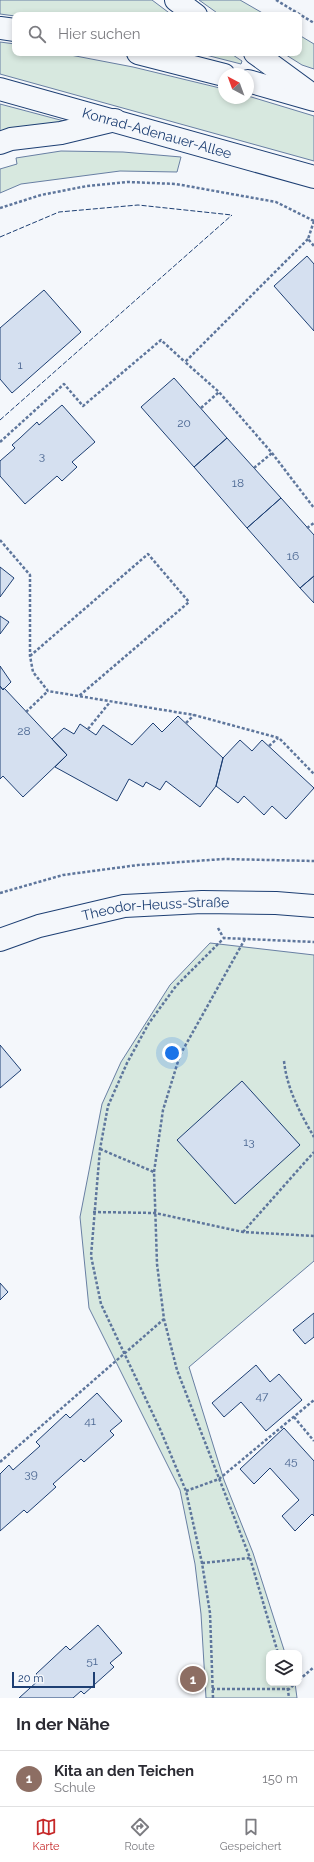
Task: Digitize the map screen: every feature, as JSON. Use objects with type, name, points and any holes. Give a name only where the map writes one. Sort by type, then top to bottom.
[{"type":"main road","points":[[176,0],[192,12]]},
{"type":"main road","points":[[0,28],[12,30]]},
{"type":"main road","points":[[150,56],[218,73]]},
{"type":"main road","points":[[259,56],[314,96]]},
{"type":"main road","points":[[254,83],[314,100]]},
{"type":"main road","name":"Konrad-Adenauer-Allee","points":[[0,89],[314,177]]},
{"type":"main road","points":[[0,143],[61,133],[115,120]]},
{"type":"main road","name":"Theodor-Heuss-Straße","points":[[0,940],[39,926],[124,906],[202,902],[276,903],[314,906]]},
{"type":"path","points":[[276,0],[297,12]]},
{"type":"path","points":[[302,15],[314,22]]},
{"type":"path","points":[[0,208],[41,195],[87,186],[128,182],[169,184],[276,202],[314,221],[308,239],[185,362]]},
{"type":"path","points":[[308,239],[314,246]]},
{"type":"path","points":[[0,442],[64,384],[84,406],[161,340],[219,392],[272,454],[314,508]]},
{"type":"path","points":[[201,408],[219,392]]},
{"type":"path","points":[[254,468],[272,454]]},
{"type":"path","points":[[308,528],[314,522]]},
{"type":"path","points":[[0,540],[30,575],[30,656],[33,672],[48,691],[194,715],[279,738],[314,774]]},
{"type":"path","points":[[30,656],[148,554],[189,602],[78,696]]},
{"type":"path","points":[[26,712],[48,691]]},
{"type":"path","points":[[88,729],[110,702]]},
{"type":"path","points":[[186,723],[194,715]]},
{"type":"path","points":[[269,746],[279,738]]},
{"type":"path","points":[[0,893],[64,875],[138,865],[224,859],[314,861]]},
{"type":"path","points":[[213,1698],[210,1613],[202,1563],[186,1491],[160,1429],[101,1304],[91,1256],[93,1212],[100,1149],[108,1106],[127,1062],[150,1023],[176,986],[224,938],[314,942]]},
{"type":"path","points":[[246,939],[180,1055],[163,1110],[154,1172],[157,1264],[164,1319],[177,1370],[250,1558],[277,1650]]},
{"type":"path","points":[[284,1061],[286,1078],[300,1114],[314,1137]]},
{"type":"path","points":[[100,1149],[154,1172]]},
{"type":"path","points":[[243,1232],[314,1152]]},
{"type":"path","points":[[93,1212],[155,1213],[243,1232],[314,1236]]},
{"type":"path","points":[[0,1462],[164,1319]]},
{"type":"path","points":[[186,1491],[219,1479],[314,1400]]},
{"type":"path","points":[[294,1418],[314,1441]]},
{"type":"path","points":[[202,1563],[250,1558]]},
{"type":"path","points":[[302,1677],[314,1667]]},
{"type":"path","points":[[288,1686],[289,1698]]},
{"type":"path","points":[[212,1690],[288,1689],[292,1686]]},
{"type":"shaded area","points":[[0,0],[152,0],[168,12],[12,12],[12,16],[0,14]]},
{"type":"shaded area","points":[[199,0],[240,0],[261,12],[216,12]]},
{"type":"shaded area","points":[[302,37],[314,44],[314,69],[302,65],[288,56],[302,56]]},
{"type":"shaded area","points":[[0,42],[12,44],[12,56],[76,56],[133,67],[218,88],[218,104],[254,104],[254,98],[314,116],[314,161],[0,74]]},
{"type":"shaded area","points":[[210,56],[234,56],[242,61],[241,64]]},
{"type":"shaded area","points":[[0,104],[64,121],[62,125],[0,134]]},
{"type":"shaded area","points":[[61,151],[123,152],[181,157],[177,172],[120,171],[21,184],[0,193],[0,169],[17,164],[16,158]]},
{"type":"shaded area","points":[[210,943],[314,955],[314,1261],[189,1367],[224,1480],[253,1553],[284,1650],[266,1650],[266,1686],[295,1686],[297,1698],[206,1698],[201,1614],[195,1564],[180,1490],[89,1308],[80,1217],[102,1104],[121,1062],[170,985]]},
{"type":"building","points":[[307,256],[314,264],[314,331],[274,286]]},
{"type":"building","points":[[44,290],[81,332],[12,393],[0,379],[0,328]]},
{"type":"building","points":[[174,378],[227,438],[194,467],[141,407]]},
{"type":"building","points":[[62,405],[95,442],[72,462],[77,467],[62,481],[57,476],[25,504],[0,476],[0,461],[15,448],[12,445],[37,422],[39,425]]},
{"type":"building","points":[[227,438],[281,498],[247,528],[194,467]]},
{"type":"building","points":[[281,498],[314,535],[314,576],[300,588],[247,528]]},
{"type":"building","points":[[0,567],[14,578],[0,597]]},
{"type":"building","points":[[314,576],[314,603],[300,588]]},
{"type":"building","points":[[0,616],[9,622],[0,634]]},
{"type":"building","points":[[0,666],[11,682],[3,690],[0,686]]},
{"type":"building","points":[[0,686],[3,690],[4,688],[67,755],[23,797],[3,776],[0,779]]},
{"type":"building","points":[[178,716],[223,758],[216,786],[200,807],[166,781],[160,790],[146,782],[143,787],[129,779],[117,801],[55,767],[67,755],[52,739],[64,728],[74,734],[80,724],[96,735],[103,725],[132,745],[153,723],[162,732]]},
{"type":"building","points":[[240,740],[252,751],[262,740],[314,788],[286,819],[272,806],[264,815],[244,796],[238,803],[216,786],[223,758]]},
{"type":"building","points":[[0,1045],[21,1070],[0,1088]]},
{"type":"building","points":[[242,1081],[300,1145],[235,1204],[177,1140]]},
{"type":"building","points":[[0,1283],[8,1292],[0,1300]]},
{"type":"building","points":[[314,1313],[314,1337],[305,1344],[293,1330]]},
{"type":"building","points":[[256,1365],[270,1382],[279,1374],[302,1400],[266,1431],[241,1402],[224,1417],[212,1403]]},
{"type":"building","points":[[97,1393],[122,1421],[110,1431],[114,1435],[84,1462],[81,1459],[53,1484],[56,1487],[27,1513],[24,1510],[0,1531],[0,1474],[9,1465],[13,1470],[40,1446],[36,1442],[66,1414],[70,1418]]},
{"type":"building","points":[[284,1428],[314,1461],[314,1516],[312,1514],[295,1531],[282,1516],[299,1500],[270,1468],[254,1484],[240,1469]]},
{"type":"building","points":[[98,1625],[122,1653],[110,1663],[114,1667],[84,1694],[81,1691],[73,1698],[19,1698],[40,1679],[36,1674],[66,1646],[70,1650]]},
{"type":"fence","points":[[0,237],[59,212],[138,205],[232,215]]},
{"type":"fence","points":[[0,420],[232,215]]},
{"type":"place","name":"Kita an den Teichen","points":[[193,1679]]}]
